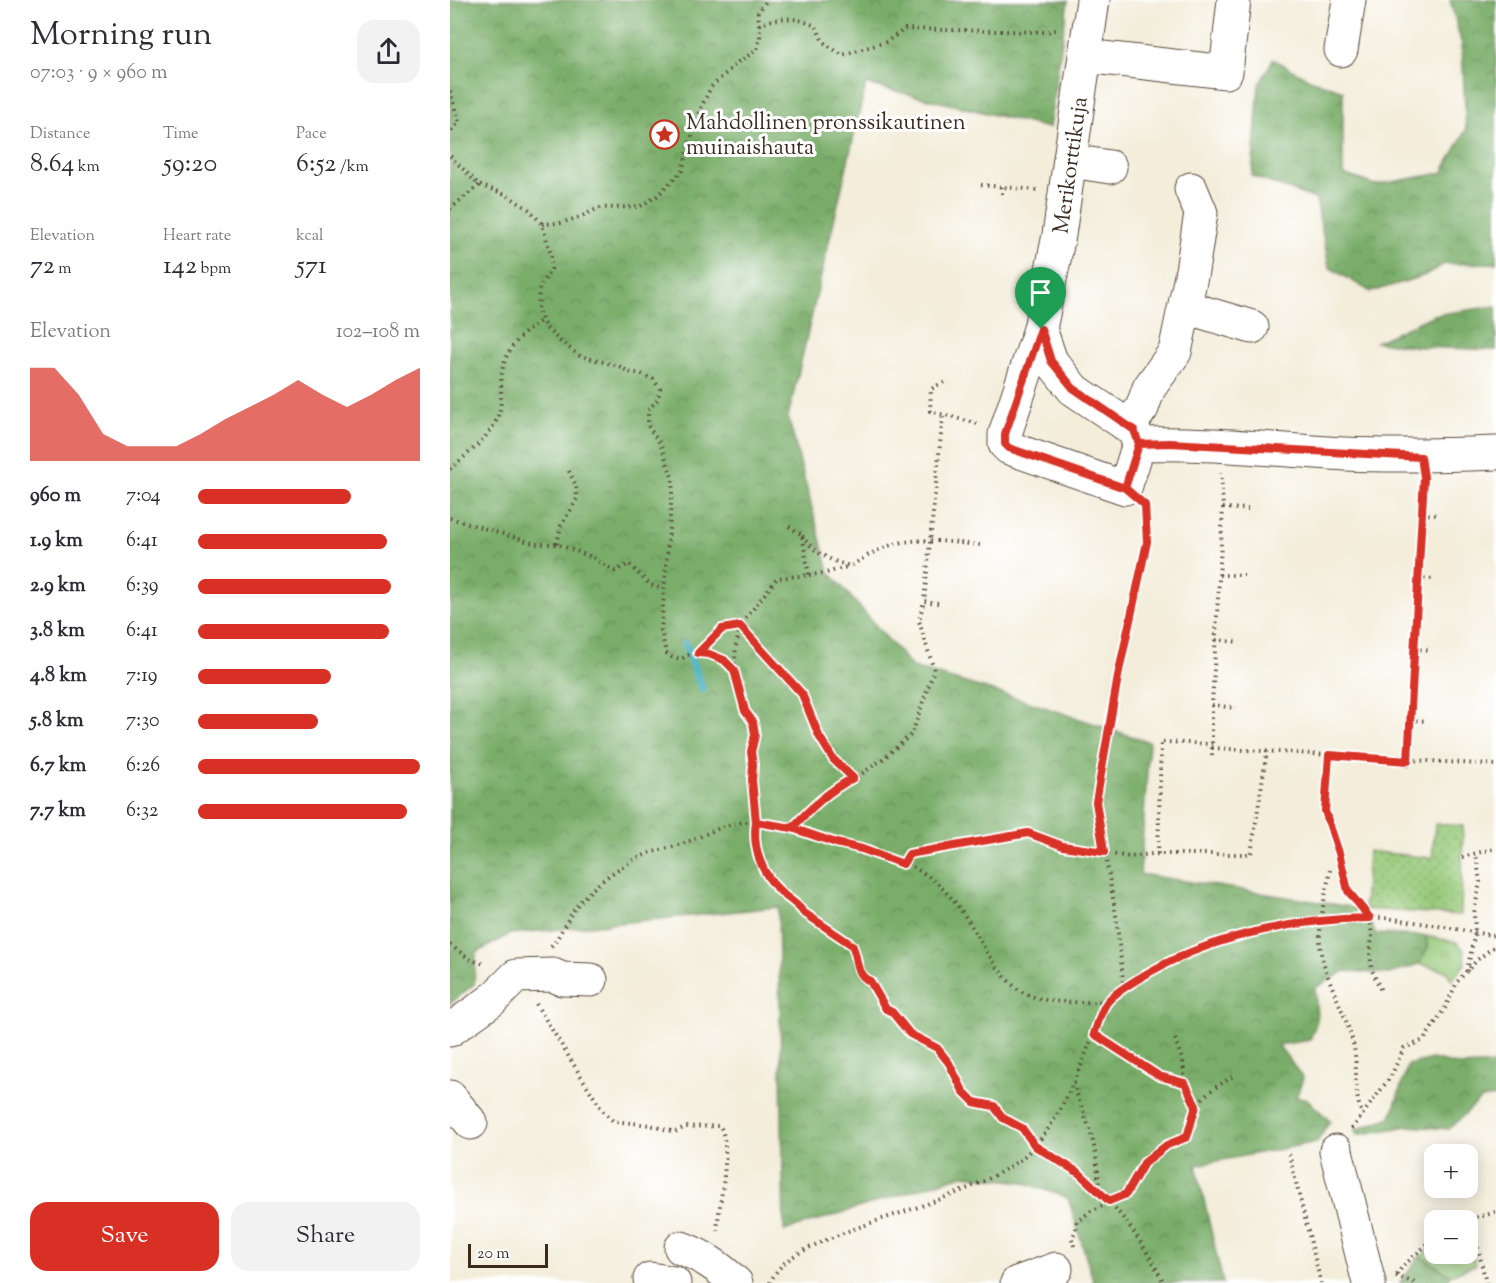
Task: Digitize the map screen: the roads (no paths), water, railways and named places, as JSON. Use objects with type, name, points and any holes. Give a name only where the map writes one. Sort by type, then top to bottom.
[{"type":"street","name":"Merikorttikuja","points":[[1041,329],[1051,361],[1073,388],[1134,436],[1125,488],[1009,448],[1005,444],[1005,434],[1041,329],[1059,236],[1093,0]]},
{"type":"street","points":[[1085,56],[1226,72],[1234,0]]},
{"type":"street","points":[[1341,50],[1349,0]]},
{"type":"street","points":[[1070,161],[1110,167]]},
{"type":"street","points":[[1191,189],[1200,213],[1185,307],[1175,352],[1149,388],[1134,436],[1343,454],[1421,457],[1496,453]]},
{"type":"street","points":[[1185,307],[1252,327]]},
{"type":"street","points":[[450,1030],[492,1000],[516,976],[553,975],[562,979],[591,980]]},
{"type":"street","points":[[450,1097],[471,1123]]},
{"type":"street","points":[[1343,1142],[1383,1279]]},
{"type":"street","points":[[681,1248],[703,1256],[727,1274]]},
{"type":"street","points":[[1017,1283],[1056,1269]]},
{"type":"waterway","points":[[685,644],[702,689]]},
{"type":"place","name":"Mahdollinen pronssikautinen muinaishauta","points":[[665,134]]}]
